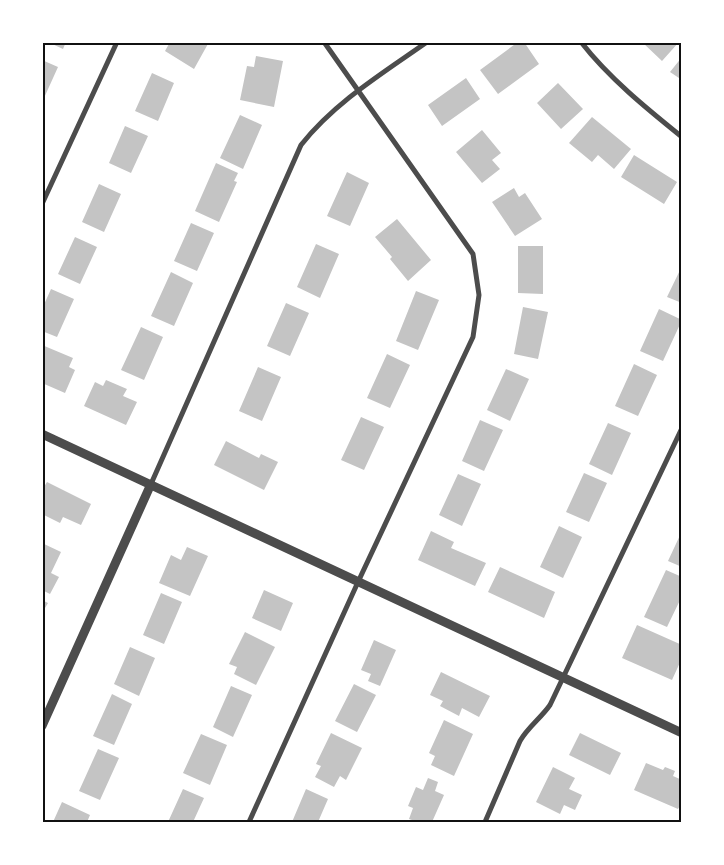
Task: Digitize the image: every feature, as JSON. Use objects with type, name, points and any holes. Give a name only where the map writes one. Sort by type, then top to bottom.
[{"type":"street","points":[[42,204],[118,42]]},
{"type":"street","points":[[249,822],[358,582],[473,337],[479,295],[473,254],[324,42]]},
{"type":"street","points":[[42,726],[301,144],[316,126],[358,91],[427,42]]},
{"type":"street","points":[[581,42],[596,61],[682,137]]},
{"type":"street","points":[[485,822],[520,741],[527,730],[541,719],[564,677],[682,428]]},
{"type":"street","points":[[42,434],[682,733]]},
{"type":"building","points":[[48,42],[66,42],[63,49]]},
{"type":"building","points":[[170,42],[209,42],[194,69],[165,51]]},
{"type":"building","points":[[518,42],[524,42],[539,64],[498,94],[480,70]]},
{"type":"building","points":[[642,42],[679,42],[662,61]]},
{"type":"building","points":[[256,56],[283,61],[274,107],[240,100],[247,66],[254,67]]},
{"type":"building","points":[[682,57],[682,80],[670,72]]},
{"type":"building","points":[[42,60],[58,67],[44,98],[42,97]]},
{"type":"building","points":[[152,73],[174,83],[158,121],[135,111]]},
{"type":"building","points":[[466,78],[480,99],[442,126],[428,105]]},
{"type":"building","points":[[558,83],[583,109],[561,129],[537,103]]},
{"type":"building","points":[[240,115],[262,125],[243,169],[220,158]]},
{"type":"building","points":[[592,117],[631,149],[614,169],[598,155],[592,162],[569,143]]},
{"type":"building","points":[[125,126],[148,136],[131,173],[109,163]]},
{"type":"building","points":[[482,130],[501,153],[492,160],[500,169],[482,183],[456,152]]},
{"type":"building","points":[[634,155],[677,182],[664,204],[621,177]]},
{"type":"building","points":[[216,163],[238,173],[234,181],[237,182],[219,222],[195,211]]},
{"type":"building","points":[[347,172],[369,183],[350,226],[327,216]]},
{"type":"building","points":[[99,184],[121,194],[104,232],[82,222]]},
{"type":"building","points":[[514,188],[519,197],[525,193],[542,219],[515,236],[492,202]]},
{"type":"building","points":[[397,219],[431,260],[408,281],[390,259],[392,257],[375,237]]},
{"type":"building","points":[[191,223],[214,233],[197,271],[174,261]]},
{"type":"building","points":[[75,237],[97,247],[80,284],[58,274]]},
{"type":"building","points":[[316,244],[339,254],[320,298],[297,287]]},
{"type":"building","points":[[518,246],[543,246],[543,294],[518,293]]},
{"type":"building","points":[[682,266],[682,303],[667,297]]},
{"type":"building","points":[[171,272],[193,283],[174,326],[151,316]]},
{"type":"building","points":[[51,289],[74,299],[57,337],[42,331],[42,309]]},
{"type":"building","points":[[416,291],[439,300],[418,350],[396,341]]},
{"type":"building","points":[[286,303],[309,313],[290,356],[267,346]]},
{"type":"building","points":[[523,307],[548,312],[538,359],[514,354]]},
{"type":"building","points":[[659,309],[682,320],[663,361],[640,351]]},
{"type":"building","points":[[141,327],[163,337],[144,380],[121,370]]},
{"type":"building","points":[[42,345],[73,358],[69,367],[75,370],[65,393],[42,383]]},
{"type":"building","points":[[387,354],[410,365],[390,408],[367,398]]},
{"type":"building","points":[[634,364],[657,375],[638,416],[615,406]]},
{"type":"building","points":[[258,367],[281,377],[262,421],[239,411]]},
{"type":"building","points":[[506,369],[529,379],[510,421],[487,410]]},
{"type":"building","points":[[106,380],[127,389],[123,396],[137,402],[126,425],[84,406],[95,382],[103,386]]},
{"type":"building","points":[[361,417],[384,427],[364,470],[341,460]]},
{"type":"building","points":[[480,420],[503,430],[484,471],[462,461]]},
{"type":"building","points":[[608,423],[631,433],[612,475],[589,464]]},
{"type":"building","points":[[226,441],[259,458],[261,454],[278,462],[264,490],[214,465]]},
{"type":"building","points":[[584,473],[607,483],[589,522],[566,512]]},
{"type":"building","points":[[458,474],[481,484],[462,526],[439,515]]},
{"type":"building","points":[[47,482],[91,504],[81,525],[63,517],[60,523],[42,514],[42,490]]},
{"type":"building","points":[[559,526],[582,537],[563,578],[540,567]]},
{"type":"building","points":[[431,531],[454,542],[451,548],[486,563],[475,586],[418,560]]},
{"type":"building","points":[[682,531],[682,567],[668,561]]},
{"type":"building","points":[[42,543],[61,552],[51,573],[59,577],[50,594],[42,590]]},
{"type":"building","points":[[187,547],[208,556],[190,596],[159,583],[171,555],[181,560]]},
{"type":"building","points":[[500,567],[555,592],[544,618],[488,592]]},
{"type":"building","points":[[666,570],[682,577],[682,596],[667,627],[644,617]]},
{"type":"building","points":[[264,590],[293,603],[281,631],[252,618]]},
{"type":"building","points":[[161,593],[182,602],[164,644],[143,635]]},
{"type":"building","points":[[42,600],[48,603],[42,613]]},
{"type":"building","points":[[637,625],[682,645],[682,658],[672,680],[622,658]]},
{"type":"building","points":[[245,632],[275,647],[256,685],[234,674],[237,667],[229,664]]},
{"type":"building","points":[[374,640],[396,650],[380,686],[368,681],[371,674],[361,670]]},
{"type":"building","points":[[130,647],[155,658],[139,696],[114,684]]},
{"type":"building","points":[[441,672],[490,696],[479,717],[462,708],[459,716],[440,706],[443,701],[430,695]]},
{"type":"building","points":[[354,684],[376,695],[357,732],[335,721]]},
{"type":"building","points":[[231,686],[252,695],[233,737],[213,727]]},
{"type":"building","points":[[112,694],[132,704],[114,745],[93,736]]},
{"type":"building","points":[[444,720],[473,734],[454,776],[431,765],[435,756],[429,753]]},
{"type":"building","points":[[331,733],[362,748],[346,780],[340,776],[334,787],[315,777],[321,766],[316,764]]},
{"type":"building","points":[[580,733],[621,753],[610,775],[569,755]]},
{"type":"building","points":[[201,734],[227,745],[210,785],[183,773]]},
{"type":"building","points":[[98,749],[119,758],[100,800],[79,791]]},
{"type":"building","points":[[646,763],[663,770],[665,767],[675,771],[673,776],[682,780],[682,802],[678,809],[634,790]]},
{"type":"building","points":[[553,767],[575,778],[569,789],[582,795],[575,810],[564,805],[560,814],[536,802]]},
{"type":"building","points":[[428,778],[438,782],[435,791],[444,795],[432,822],[418,822],[409,819],[413,808],[408,806],[416,787],[423,790]]},
{"type":"building","points":[[183,789],[204,798],[193,822],[168,822]]},
{"type":"building","points":[[306,789],[328,799],[318,822],[292,822]]},
{"type":"building","points":[[62,802],[90,815],[87,822],[53,822]]}]
